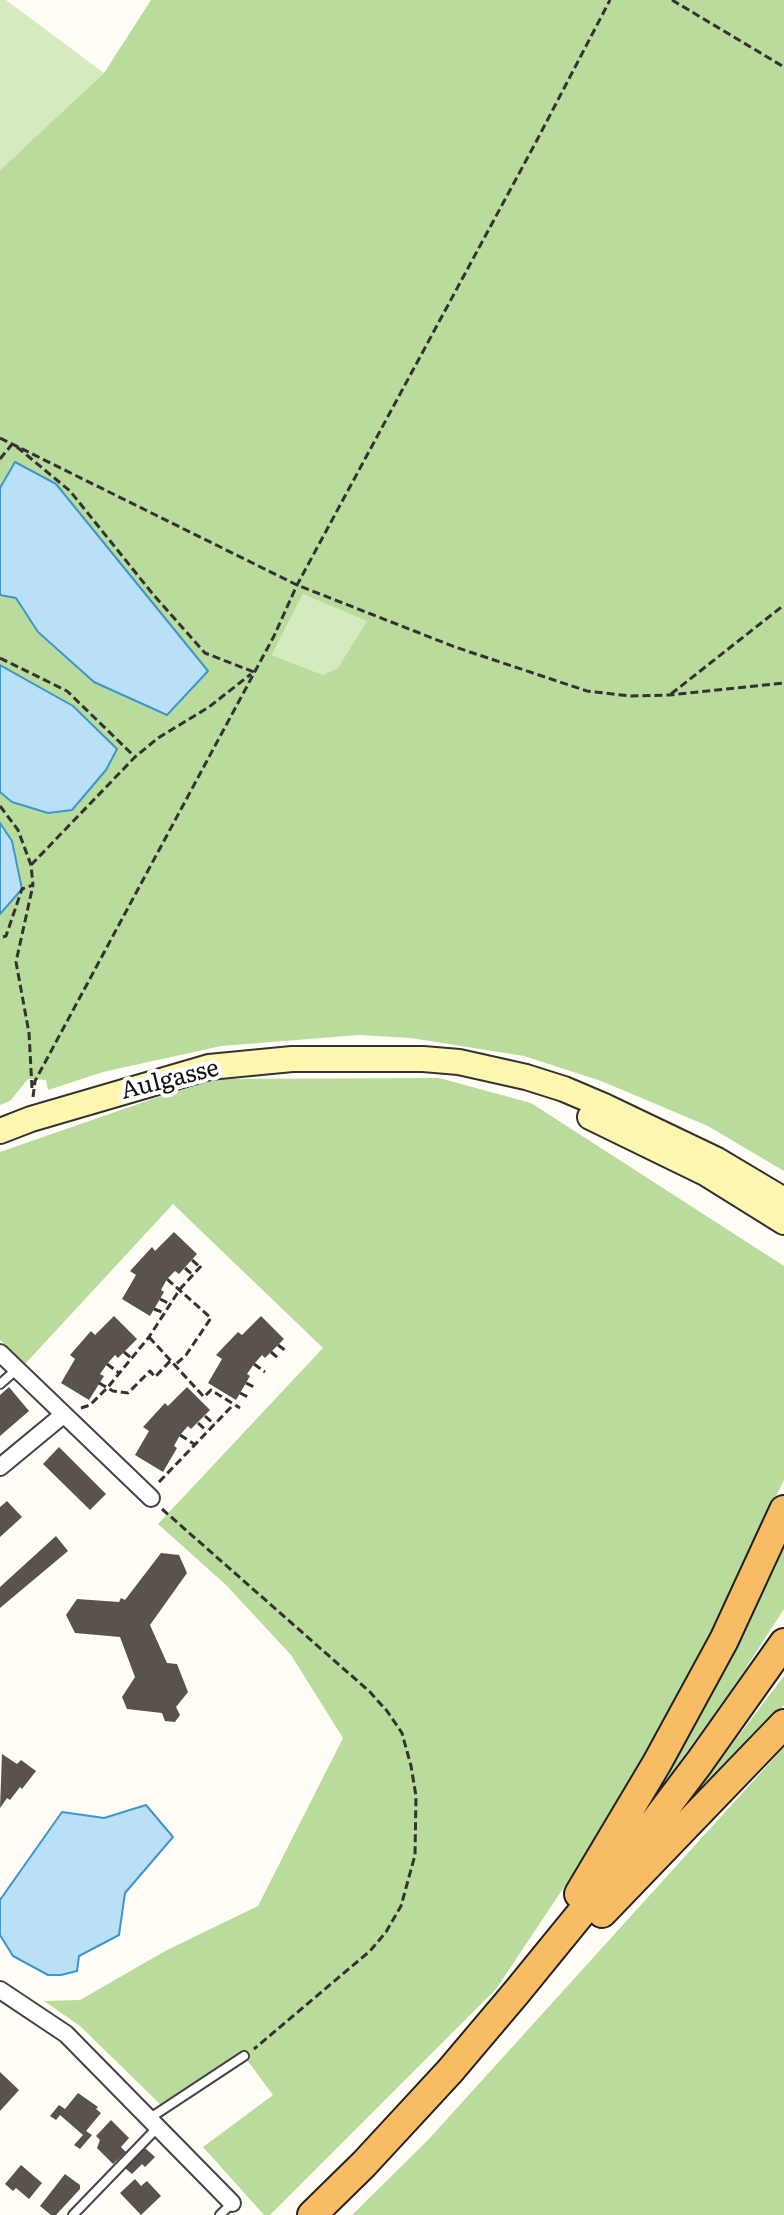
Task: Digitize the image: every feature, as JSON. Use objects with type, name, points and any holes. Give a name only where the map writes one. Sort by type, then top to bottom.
[{"type":"highway","points":[[550,1951],[576,1899],[657,1763],[724,1640],[784,1510]]},
{"type":"highway","points":[[312,2215],[450,2071],[550,1951],[690,1775],[784,1643]]},
{"type":"highway","points":[[550,1951],[599,1917],[784,1724]]},
{"type":"main road","name":"Aulgasse","points":[[0,1131],[209,1067],[292,1059],[393,1059]]},
{"type":"main road","points":[[393,1059],[459,1062],[564,1089],[717,1160],[784,1200]]},
{"type":"main road","points":[[393,1059],[508,1086],[557,1103],[707,1174],[784,1222]]},
{"type":"street","points":[[0,1353],[147,1494]]},
{"type":"street","points":[[0,1467],[63,1415]]},
{"type":"street","points":[[0,1990],[66,2034],[154,2122],[226,2209]]},
{"type":"lane","points":[[0,1384],[16,1370]]},
{"type":"lane","points":[[73,2215],[154,2122],[244,2056]]},
{"type":"path","points":[[0,806],[18,830],[31,865],[33,885],[16,962],[29,1033],[33,1100],[35,1081],[610,0]]},
{"type":"path","points":[[672,0],[784,67]]},
{"type":"path","points":[[0,438],[297,585],[455,647],[587,691],[630,696],[670,695],[784,683]]},
{"type":"path","points":[[0,459],[13,443]]},
{"type":"path","points":[[13,443],[70,491],[205,653],[254,672]]},
{"type":"path","points":[[670,695],[784,605]]},
{"type":"path","points":[[0,658],[67,691],[135,757]]},
{"type":"path","points":[[31,865],[135,757],[254,672]]},
{"type":"path","points":[[0,938],[6,936],[22,889],[33,885]]},
{"type":"path","points":[[63,1415],[90,1405],[108,1387],[149,1337],[180,1289],[201,1266],[192,1260]]},
{"type":"path","points":[[185,1268],[193,1275]]},
{"type":"path","points":[[167,1279],[211,1318],[186,1355],[174,1366]]},
{"type":"path","points":[[160,1299],[170,1304]]},
{"type":"path","points":[[154,1309],[164,1313]]},
{"type":"path","points":[[149,1337],[204,1397],[211,1390],[240,1408]]},
{"type":"path","points":[[131,1344],[138,1350]]},
{"type":"path","points":[[278,1345],[286,1351]]},
{"type":"path","points":[[124,1352],[131,1358]]},
{"type":"path","points":[[271,1352],[278,1358]]},
{"type":"path","points":[[99,1383],[113,1391],[128,1393],[150,1371],[155,1377],[171,1360]]},
{"type":"path","points":[[107,1364],[119,1373]]},
{"type":"path","points":[[254,1364],[265,1372]]},
{"type":"path","points":[[246,1383],[254,1387]]},
{"type":"path","points":[[93,1393],[99,1396]]},
{"type":"path","points":[[240,1393],[248,1397]]},
{"type":"path","points":[[234,1404],[147,1494],[370,1692],[387,1711],[402,1733],[416,1796],[415,1855],[401,1906],[386,1932],[370,1951],[244,2056]]},
{"type":"path","points":[[205,1416],[215,1424]]},
{"type":"path","points":[[198,1423],[207,1432]]},
{"type":"path","points":[[180,1435],[195,1445]]},
{"type":"path","points":[[173,1455],[181,1458]]},
{"type":"path","points":[[167,1464],[173,1467]]},
{"type":"green space","points":[[0,0],[6,0],[104,73],[0,170]]},
{"type":"green space","points":[[151,0],[784,0],[784,1171],[708,1126],[601,1081],[524,1056],[411,1038],[359,1035],[221,1046],[103,1072],[48,1090],[46,1080],[28,1079],[10,1101],[0,1105],[0,914],[22,889],[12,842],[0,823],[0,792],[12,802],[73,706],[0,665],[0,595],[16,598],[38,632],[15,462],[0,488],[0,170],[104,73]],"holes":[[[303,594],[367,621],[338,668],[323,675],[272,655]]]},
{"type":"green space","points":[[303,594],[368,620],[338,669],[323,675],[272,655]]},
{"type":"green space","points":[[439,1078],[531,1103],[784,1266],[784,1480],[649,1760],[496,1989],[270,2215],[264,2215],[203,2147],[273,2095],[241,2052],[163,2107],[80,2026],[44,2001],[80,2000],[167,1950],[258,1906],[343,1738],[291,1655],[226,1585],[158,1524],[323,1348],[173,1204],[25,1364],[0,1340],[0,1152],[210,1079]]},
{"type":"green space","points":[[784,1541],[784,1609],[740,1677],[628,1835]]},
{"type":"green space","points":[[784,1676],[784,1705],[666,1831]]},
{"type":"green space","points":[[784,1747],[784,2215],[352,2215],[428,2140]]},
{"type":"water","points":[[15,462],[56,484],[208,671],[167,715],[94,682],[38,632],[16,598],[0,595],[0,488]]},
{"type":"water","points":[[0,665],[73,706],[117,749],[106,770],[72,810],[48,813],[12,802],[0,792]]},
{"type":"water","points":[[0,823],[12,841],[22,889],[0,914]]},
{"type":"water","points":[[146,1805],[173,1837],[125,1893],[119,1935],[79,1956],[77,1971],[61,1975],[48,1975],[13,1956],[0,1935],[0,1900],[62,1812],[104,1818]]},
{"type":"building","points":[[174,1232],[197,1254],[179,1274],[175,1271],[167,1279],[161,1290],[164,1292],[150,1316],[122,1299],[136,1275],[130,1271],[152,1247],[155,1251]]},
{"type":"building","points":[[114,1316],[137,1339],[118,1358],[115,1355],[107,1364],[100,1374],[104,1376],[89,1400],[61,1383],[75,1359],[70,1355],[91,1331],[95,1335]]},
{"type":"building","points":[[261,1316],[284,1339],[265,1358],[262,1355],[254,1364],[236,1400],[208,1383],[222,1359],[216,1355],[238,1332],[242,1335]]},
{"type":"building","points":[[9,1387],[29,1411],[0,1436],[0,1395]]},
{"type":"building","points":[[187,1387],[210,1410],[191,1429],[188,1426],[180,1435],[174,1446],[177,1448],[163,1472],[135,1455],[149,1431],[143,1427],[165,1403],[168,1406]]},
{"type":"building","points":[[59,1447],[106,1494],[90,1510],[43,1464]]},
{"type":"building","points":[[7,1501],[22,1517],[0,1537],[0,1507]]},
{"type":"building","points":[[56,1536],[68,1551],[0,1608],[0,1587]]},
{"type":"building","points":[[161,1553],[179,1555],[187,1573],[150,1625],[167,1663],[177,1664],[188,1692],[176,1707],[180,1715],[175,1722],[165,1721],[162,1713],[127,1709],[122,1697],[135,1677],[120,1637],[75,1633],[66,1615],[77,1599],[125,1600]]},
{"type":"building","points":[[2,1754],[17,1764],[21,1760],[36,1771],[22,1789],[20,1787],[10,1800],[7,1798],[0,1808]]},
{"type":"building","points":[[0,2072],[19,2090],[0,2111]]},
{"type":"building","points":[[78,2093],[98,2107],[96,2109],[101,2113],[86,2131],[92,2135],[80,2149],[74,2145],[83,2135],[60,2115],[56,2120],[50,2116],[59,2105],[65,2109]]},
{"type":"building","points":[[111,2120],[129,2138],[121,2147],[126,2152],[113,2164],[97,2148],[100,2140],[96,2136]]},
{"type":"building","points":[[145,2148],[155,2157],[132,2174],[125,2168]]},
{"type":"building","points":[[21,2165],[42,2183],[29,2199],[16,2188],[13,2191],[5,2184]]},
{"type":"building","points":[[65,2174],[80,2185],[80,2189],[56,2215],[51,2215],[40,2206]]},
{"type":"building","points":[[135,2179],[141,2186],[147,2181],[161,2196],[141,2215],[120,2193]]}]
